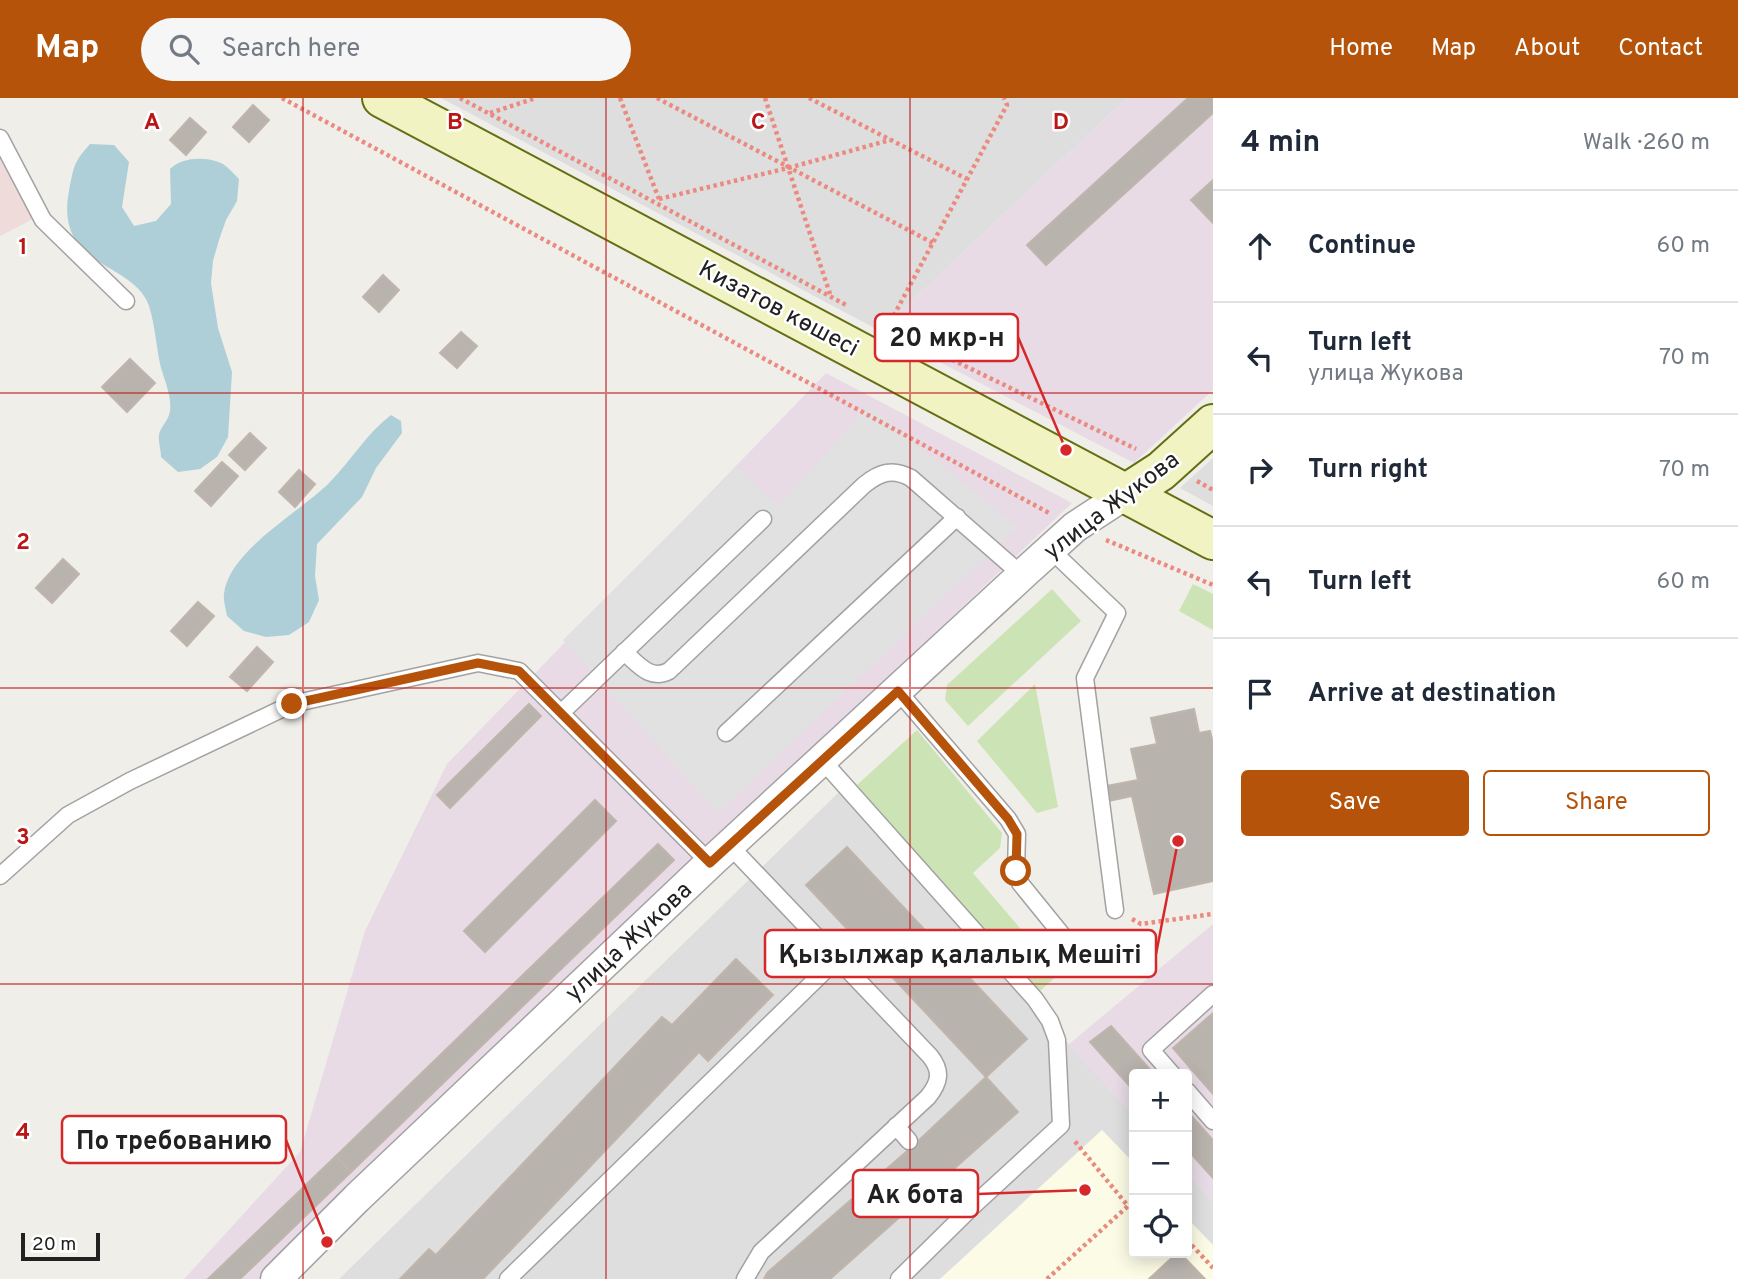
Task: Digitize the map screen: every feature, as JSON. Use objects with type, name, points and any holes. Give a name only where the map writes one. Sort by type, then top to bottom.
[{"type":"main road","name":"Кизатов көшесі","points":[[382,98],[1213,540]]},
{"type":"main road","name":"улица Жукова","points":[[1127,493],[1168,465],[1213,424]]},
{"type":"street","name":"улица Жукова","points":[[276,1279],[357,1198],[720,854],[1050,549],[1075,527],[1127,493]]},
{"type":"lane","points":[[0,138],[43,220],[126,301]]},
{"type":"lane","points":[[624,652],[654,676],[661,676],[669,671],[864,485],[883,473],[892,471],[911,478],[1022,575]]},
{"type":"lane","points":[[726,733],[957,517]]},
{"type":"lane","points":[[561,713],[763,519]]},
{"type":"lane","points":[[1050,549],[1117,612],[1085,678],[1115,910]]},
{"type":"lane","points":[[0,876],[68,815],[292,704],[478,663],[519,671],[561,713],[838,958],[930,1056],[938,1069],[939,1075],[934,1089],[761,1252],[745,1279]]},
{"type":"lane","points":[[898,691],[1008,819],[1017,834],[1016,871],[1020,883],[1080,957]]},
{"type":"lane","points":[[822,760],[1045,1012],[1057,1040],[1061,1125],[899,1279]]},
{"type":"lane","points":[[508,1279],[838,958]]},
{"type":"lane","points":[[1168,1069],[1151,1050],[1213,994]]},
{"type":"lane","points":[[1192,1097],[1213,1121]]},
{"type":"lane","points":[[896,1126],[909,1141]]},
{"type":"lane","points":[[951,1184],[974,1205]]},
{"type":"path","points":[[282,98],[1075,527],[1213,586]]},
{"type":"path","points":[[489,114],[536,98]]},
{"type":"path","points":[[620,98],[662,206]]},
{"type":"path","points":[[657,98],[933,243]]},
{"type":"path","points":[[765,98],[831,298]]},
{"type":"path","points":[[809,98],[967,179]]},
{"type":"path","points":[[887,328],[1007,105],[1004,98]]},
{"type":"path","points":[[463,99],[854,310]]},
{"type":"path","points":[[659,199],[890,140]]},
{"type":"path","points":[[876,321],[1168,465],[1213,490]]},
{"type":"path","points":[[1115,910],[1141,924],[1213,914]]},
{"type":"path","points":[[1047,1279],[1128,1206],[1061,1125]]},
{"type":"path","points":[[1192,1245],[1213,1268]]},
{"type":"shaded area","points":[[441,98],[1127,98],[880,331]]},
{"type":"shaded area","points":[[1127,98],[1213,98],[1213,390],[1134,463],[880,331]]},
{"type":"shaded area","points":[[0,156],[33,219],[0,236]]},
{"type":"shaded area","points":[[826,373],[1072,503],[347,1191],[261,1279],[184,1279],[300,1152],[365,931],[447,764]]},
{"type":"shaded area","points":[[869,406],[1017,527],[718,813],[563,640],[737,467],[778,506]]},
{"type":"shaded area","points":[[1213,458],[1213,506],[1180,488]]},
{"type":"shaded area","points":[[839,792],[1129,1111],[1129,1258],[1192,1258],[1192,1178],[1213,1201],[1213,1279],[339,1279]]},
{"type":"shaded area","points":[[1213,924],[1213,1201],[1192,1178],[1192,1069],[1129,1069],[1129,1111],[1068,1045]]},
{"type":"shaded area","points":[[1102,1130],[1129,1158],[1129,1258],[1192,1258],[1192,1223],[1213,1245],[1213,1279],[940,1279]]},
{"type":"green space","points":[[1193,584],[1213,594],[1213,630],[1179,611]]},
{"type":"green space","points":[[1052,589],[1081,621],[968,726],[945,700],[947,685]]},
{"type":"green space","points":[[1035,684],[1058,807],[1037,813],[977,741]]},
{"type":"green space","points":[[917,730],[1002,833],[1000,848],[973,873],[1059,974],[1039,992],[857,785]]},
{"type":"water","points":[[90,144],[114,145],[129,162],[122,207],[134,226],[156,221],[171,204],[170,169],[180,162],[194,159],[215,161],[226,166],[239,179],[237,201],[226,220],[213,261],[211,283],[218,328],[232,372],[228,437],[217,457],[200,469],[178,472],[161,457],[159,435],[169,414],[170,399],[160,364],[153,320],[141,291],[84,250],[73,236],[68,216],[69,191],[75,165]]},
{"type":"water","points":[[391,415],[401,421],[402,433],[376,468],[362,497],[317,544],[315,576],[319,600],[309,622],[289,635],[266,637],[244,631],[227,616],[224,599],[228,578],[238,563],[267,533],[329,483]]},
{"type":"building","points":[[1188,98],[1213,98],[1213,113],[1046,265],[1027,245]]},
{"type":"building","points":[[253,105],[269,120],[249,142],[233,127]]},
{"type":"building","points":[[190,118],[206,132],[186,155],[170,140]]},
{"type":"building","points":[[1213,180],[1213,223],[1191,200]]},
{"type":"building","points":[[383,275],[399,290],[379,312],[363,297]]},
{"type":"building","points":[[461,332],[477,346],[457,368],[440,353]]},
{"type":"building","points":[[130,359],[155,383],[127,412],[102,387]]},
{"type":"building","points":[[250,433],[266,448],[245,470],[229,455]]},
{"type":"building","points":[[222,462],[238,476],[211,506],[195,491]]},
{"type":"building","points":[[299,470],[315,484],[295,507],[279,492]]},
{"type":"building","points":[[63,559],[79,574],[52,603],[36,588]]},
{"type":"building","points":[[198,602],[214,616],[187,646],[171,631]]},
{"type":"building","points":[[257,647],[273,662],[247,691],[230,677]]},
{"type":"building","points":[[529,704],[541,716],[450,808],[437,795]]},
{"type":"building","points":[[1194,709],[1199,733],[1210,731],[1213,743],[1213,881],[1154,894],[1132,796],[1109,801],[1105,789],[1107,786],[1138,780],[1131,749],[1157,744],[1151,718]]},
{"type":"building","points":[[595,800],[616,821],[485,952],[464,931]]},
{"type":"building","points":[[658,844],[674,860],[351,1172],[336,1156]]},
{"type":"building","points":[[847,847],[1027,1039],[986,1077],[806,885]]},
{"type":"building","points":[[736,959],[773,995],[708,1061],[699,1052],[483,1279],[400,1279],[429,1249],[436,1255],[662,1017],[672,1025]]},
{"type":"building","points":[[1213,1013],[1213,1094],[1192,1069],[1173,1048]]},
{"type":"building","points":[[1111,1026],[1150,1069],[1129,1069],[1129,1085],[1090,1042]]},
{"type":"building","points":[[986,1077],[1018,1112],[830,1279],[764,1279],[767,1273],[914,1145]]},
{"type":"building","points":[[1192,1117],[1213,1140],[1213,1178],[1192,1155]]},
{"type":"building","points":[[336,1156],[351,1172],[240,1279],[208,1279]]},
{"type":"building","points":[[1172,1258],[1185,1258],[1205,1279],[1149,1279]]},
{"type":"place","name":"20 мкр-н","points":[[1066,450]]},
{"type":"place","name":"Қызылжар қалалық Мешіті","points":[[1178,841]]},
{"type":"place","name":"Ак бота","points":[[1085,1190]]},
{"type":"place","name":"По требованию","points":[[327,1242]]},
{"type":"route","points":[[292,704],[478,663],[519,671],[710,863],[898,691],[1008,819],[1017,834],[1016,871]]}]
